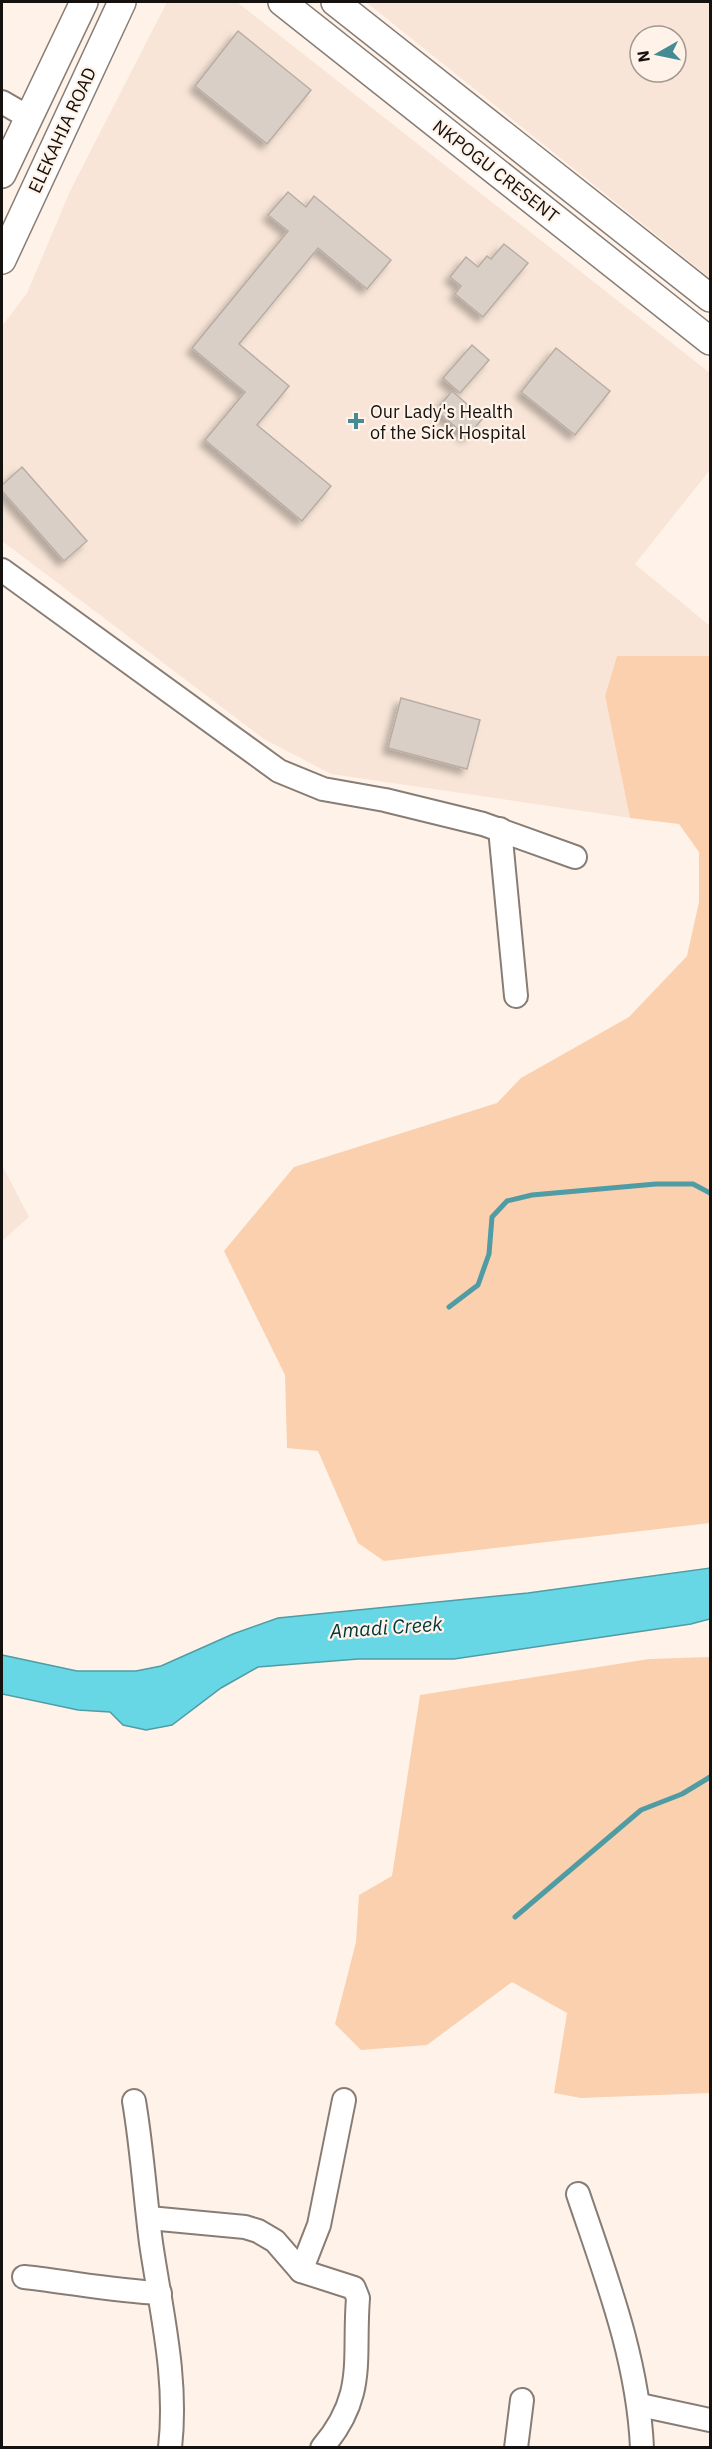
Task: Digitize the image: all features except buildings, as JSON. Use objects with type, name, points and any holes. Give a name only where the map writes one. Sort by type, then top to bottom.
[{"type":"main road","name":"ELEKAHIA ROAD","points":[[2,174],[84,2]]},
{"type":"main road","name":"ELEKAHIA ROAD","points":[[2,260],[123,2]]},
{"type":"main road","name":"NKPOGU CRESENT","points":[[282,2],[711,341]]},
{"type":"main road","name":"NKPOGU CRESENT","points":[[335,2],[711,298]]},
{"type":"street","points":[[2,102],[28,117]]},
{"type":"street","points":[[2,570],[279,771],[323,789],[385,800],[500,829],[575,857]]},
{"type":"street","points":[[500,829],[516,996]]},
{"type":"street","points":[[301,2271],[319,2225],[344,2100]]},
{"type":"street","points":[[134,2101],[173,2376],[170,2448]]},
{"type":"street","points":[[578,2194],[620,2318],[640,2405],[642,2448]]},
{"type":"street","points":[[149,2218],[245,2227],[258,2231],[275,2241],[301,2271],[354,2288],[358,2298],[354,2393],[343,2418],[322,2448]]},
{"type":"street","points":[[24,2277],[77,2282],[118,2291],[160,2293]]},
{"type":"street","points":[[516,2448],[522,2400]]},
{"type":"street","points":[[640,2405],[711,2420]]},
{"type":"shaded area","name":"Our Lady's Health of the Sick Hospital","points":[[167,2],[237,2],[710,373],[710,470],[635,564],[710,626],[710,656],[617,656],[605,696],[630,818],[331,774],[264,739],[2,541],[2,326],[27,293],[70,191]]},
{"type":"shaded area","points":[[366,2],[710,2],[710,278]]},
{"type":"shaded area","points":[[617,656],[710,656],[710,1523],[384,1561],[358,1543],[318,1451],[287,1448],[285,1375],[224,1251],[294,1167],[497,1103],[521,1078],[629,1017],[687,956],[699,902],[699,852],[679,824],[630,818],[605,696]]},
{"type":"shaded area","points":[[2,1165],[29,1217],[2,1241]]},
{"type":"shaded area","points":[[710,1657],[710,2093],[581,2098],[554,2093],[567,2013],[512,1982],[427,2045],[361,2050],[335,2024],[356,1942],[359,1895],[392,1876],[420,1695],[649,1659]]},
{"type":"water","name":"Amadi Creek","points":[[710,1568],[710,1619],[691,1624],[454,1659],[358,1659],[258,1667],[221,1688],[172,1725],[146,1730],[123,1725],[110,1712],[78,1710],[2,1694],[2,1655],[77,1671],[136,1671],[161,1666],[233,1634],[278,1618],[528,1593]]},
{"type":"waterway","points":[[449,1307],[478,1285],[489,1254],[492,1217],[507,1201],[532,1195],[656,1184],[693,1184],[710,1193]]},
{"type":"waterway","points":[[515,1917],[641,1810],[682,1794],[710,1777]]},
{"type":"place","name":"Our Lady's Health of the Sick Hospital","points":[[356,421]]}]
